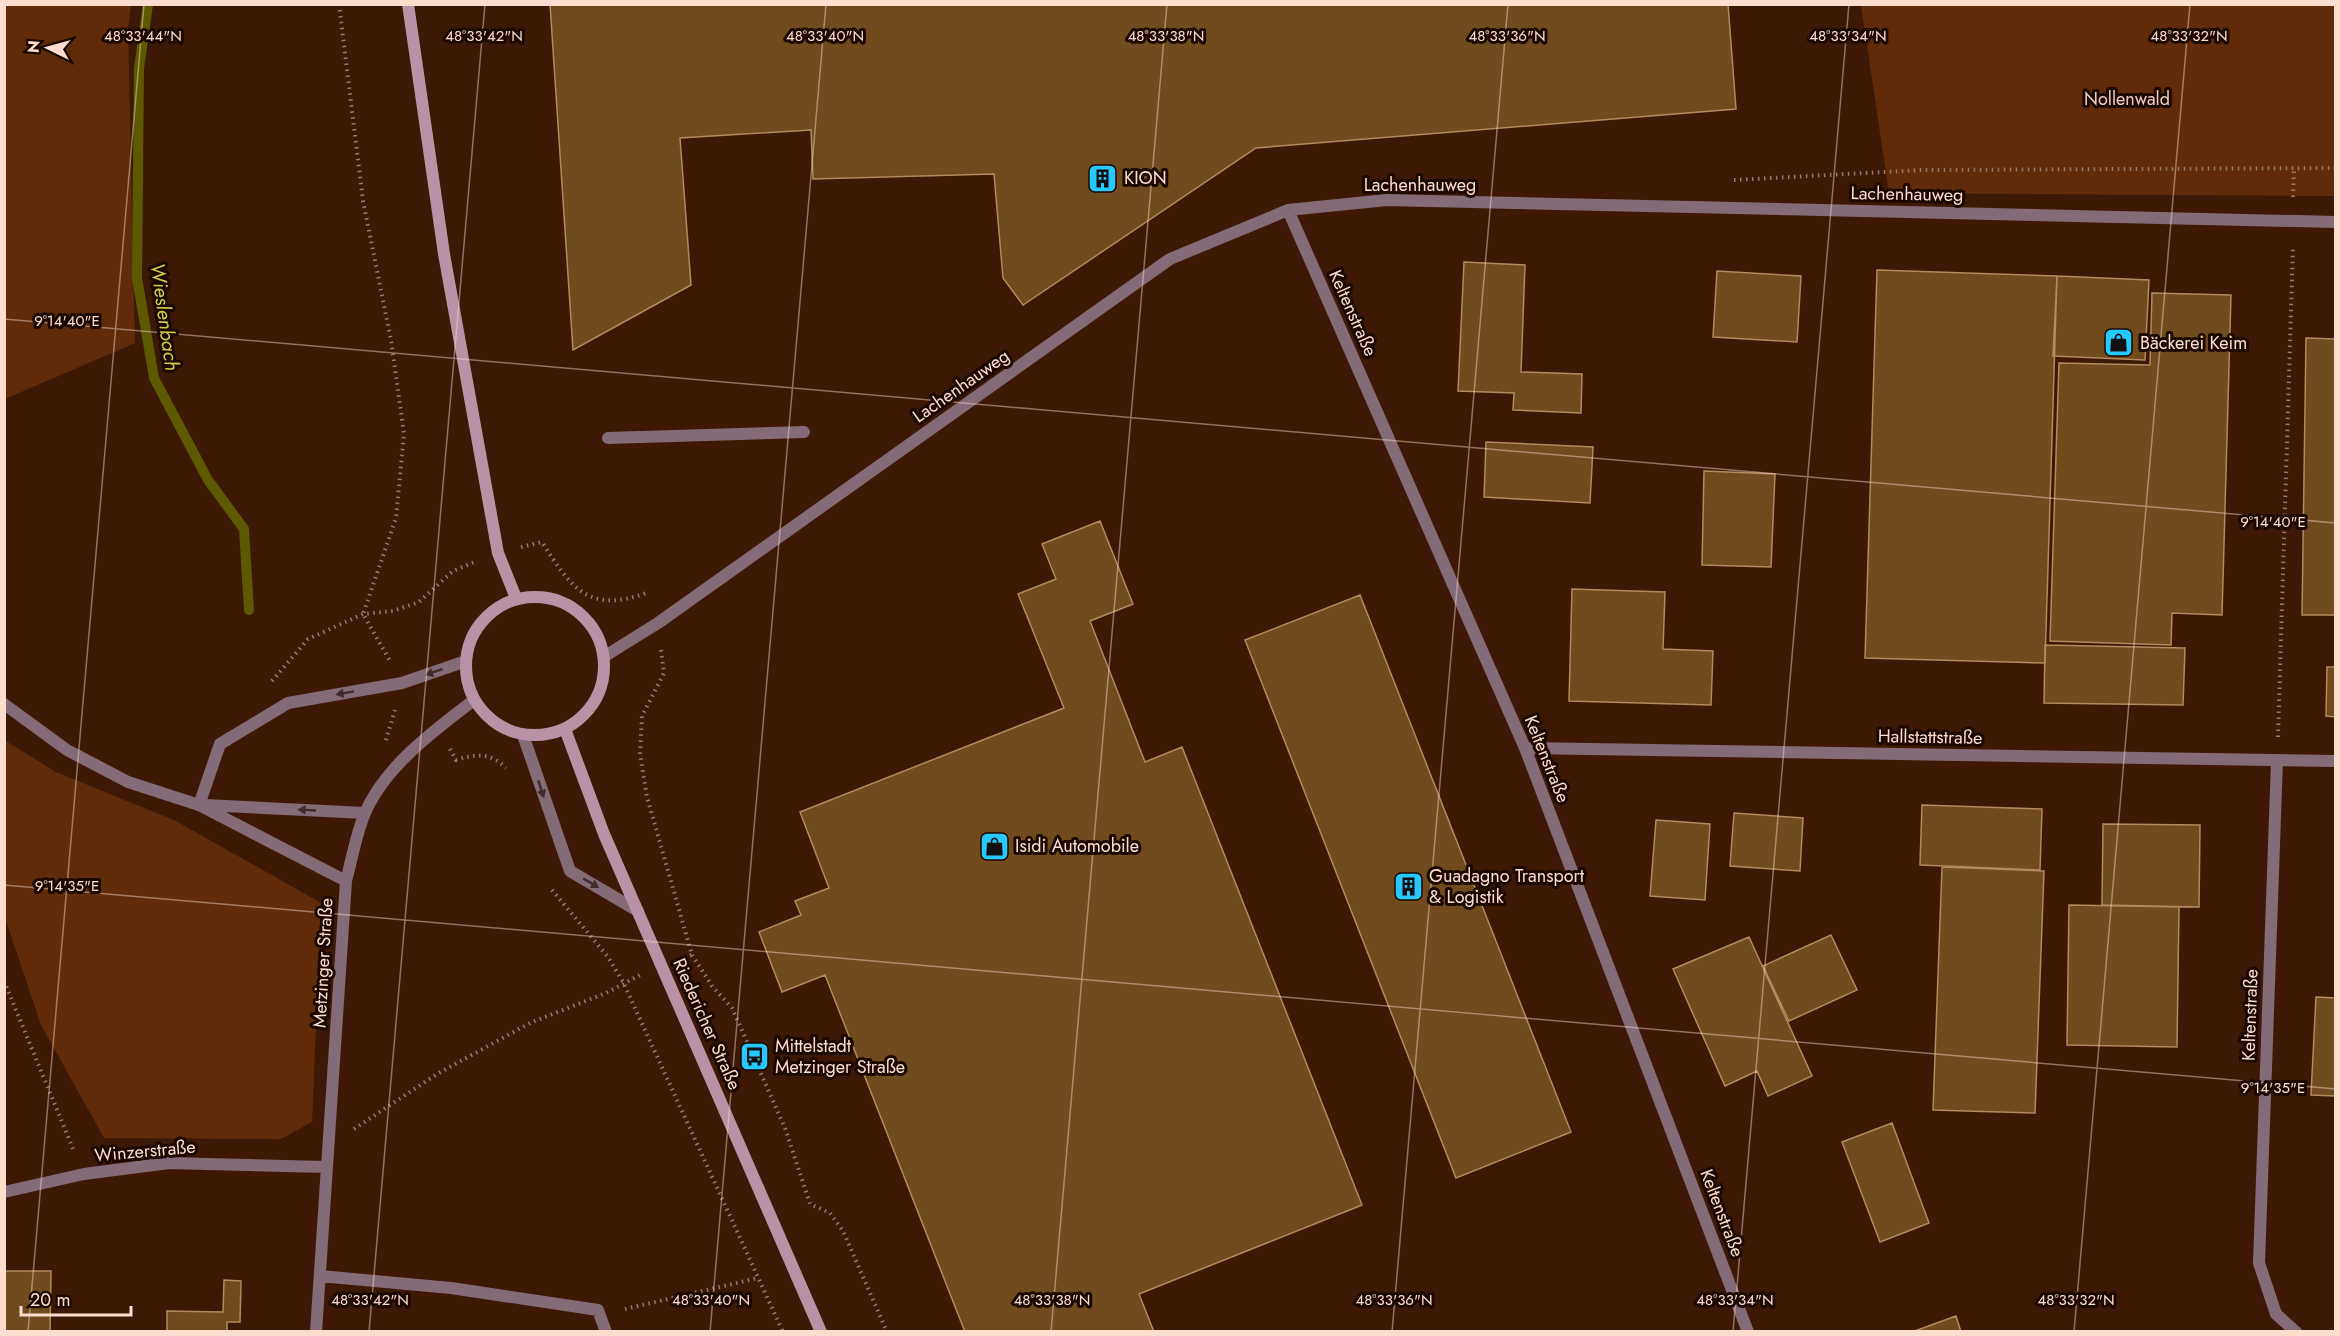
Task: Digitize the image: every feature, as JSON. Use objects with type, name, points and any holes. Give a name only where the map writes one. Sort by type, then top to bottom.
[{"type":"main road","points":[[408,4],[444,254],[498,553],[516,598]]},
{"type":"main road","points":[[538,595],[565,602],[583,614],[598,634],[605,656],[602,688],[585,714],[565,729],[541,736],[523,735],[509,730],[487,716],[474,700],[466,661],[472,635],[492,611],[516,598],[538,595]]},
{"type":"main road","name":"Riedericher Straße","points":[[565,729],[604,834],[821,1332]]},
{"type":"street","name":"Lachenhauweg","points":[[605,656],[658,623],[1170,259],[1288,210],[1387,200],[2336,222]]},
{"type":"street","name":"Keltenstraße","points":[[1288,210],[1525,748],[1748,1332]]},
{"type":"street","points":[[608,438],[804,432]]},
{"type":"street","points":[[200,805],[220,744],[288,703],[402,683],[466,661]]},
{"type":"street","name":"Metzinger Straße","points":[[316,1332],[346,881],[365,813],[417,744],[474,700]]},
{"type":"street","points":[[4,704],[67,750],[128,782],[200,805],[346,881]]},
{"type":"street","points":[[523,735],[570,871],[638,911]]},
{"type":"street","name":"Hallstattstraße","points":[[1525,748],[2336,761]]},
{"type":"street","name":"Keltenstraße","points":[[2277,761],[2259,1263],[2276,1314],[2296,1332]]},
{"type":"street","points":[[200,805],[365,813]]},
{"type":"street","name":"Winzerstraße","points":[[4,1192],[84,1174],[169,1163],[326,1167]]},
{"type":"street","points":[[320,1276],[451,1288],[598,1310],[606,1332]]},
{"type":"path","points":[[266,689],[308,639],[363,614],[396,518],[404,434],[391,340],[363,201],[339,4]]},
{"type":"path","points":[[2277,761],[2294,168]]},
{"type":"path","points":[[1722,181],[1922,170],[2336,168]]},
{"type":"path","points":[[363,614],[402,683]]},
{"type":"path","points":[[658,623],[664,673],[642,716],[640,754],[647,797],[692,954],[711,986],[732,1008],[785,1128],[810,1204],[830,1213],[843,1231],[887,1332]]},
{"type":"path","points":[[438,728],[456,760],[478,753],[489,756],[505,766],[509,776]]},
{"type":"path","points":[[550,884],[554,894],[608,957],[623,982],[783,1332]]},
{"type":"path","points":[[328,1146],[437,1074],[530,1023],[606,993],[623,982],[692,954]]},
{"type":"path","points":[[4,981],[84,1174]]},
{"type":"path","points":[[598,1310],[633,1309],[758,1278]]},
{"type":"green space","points":[[5,4],[131,5],[128,27],[135,343],[5,399]]},
{"type":"green space","name":"Nollenwald","points":[[1861,5],[2335,5],[2335,196],[1889,193]]},
{"type":"green space","points":[[4,740],[56,772],[176,821],[321,903],[312,1122],[281,1139],[104,1138],[41,1025],[5,918]]},
{"type":"building","name":"KION","points":[[550,4],[1728,4],[1736,109],[1256,148],[1023,305],[1003,278],[994,174],[813,179],[811,130],[680,138],[691,285],[573,350]]},
{"type":"building","points":[[1464,262],[1525,265],[1521,372],[1582,374],[1581,413],[1513,410],[1514,393],[1458,391]]},
{"type":"building","points":[[1877,270],[2057,276],[2045,663],[1865,658]]},
{"type":"building","points":[[1717,271],[1801,276],[1797,342],[1713,337]]},
{"type":"building","points":[[2057,276],[2149,280],[2145,360],[2053,356]]},
{"type":"building","points":[[2152,293],[2231,295],[2222,615],[2172,613],[2171,645],[2050,641],[2059,363],[2150,365]]},
{"type":"building","points":[[2306,338],[2336,339],[2336,615],[2302,615]]},
{"type":"building","points":[[1486,442],[1593,447],[1590,503],[1484,497]]},
{"type":"building","points":[[1704,471],[1775,474],[1771,567],[1702,565]]},
{"type":"building","points":[[1100,521],[1133,604],[1090,621],[1145,762],[1182,747],[1362,1205],[1139,1294],[1154,1332],[965,1332],[825,975],[782,992],[759,932],[801,915],[795,901],[829,888],[800,812],[1064,708],[1018,594],[1056,579],[1042,544]]},
{"type":"building","points":[[1572,589],[1665,592],[1663,649],[1713,651],[1711,705],[1569,701]]},
{"type":"building","name":"Guadagno Transport & Logistik","points":[[1360,595],[1571,1132],[1456,1178],[1245,640]]},
{"type":"building","points":[[2045,645],[2185,648],[2183,705],[2044,703]]},
{"type":"building","points":[[2327,667],[2336,667],[2336,717],[2326,716]]},
{"type":"building","points":[[1922,805],[2042,809],[2040,870],[1920,865]]},
{"type":"building","points":[[1734,813],[1803,818],[1800,871],[1730,866]]},
{"type":"building","points":[[1656,820],[1710,824],[1705,900],[1650,896]]},
{"type":"building","points":[[2103,824],[2200,825],[2199,907],[2102,905]]},
{"type":"building","points":[[1942,867],[2044,871],[2035,1113],[1933,1110]]},
{"type":"building","points":[[2069,905],[2179,907],[2177,1047],[2067,1045]]},
{"type":"building","points":[[1831,935],[1857,990],[1789,1021],[1763,966]]},
{"type":"building","points":[[1749,937],[1812,1076],[1768,1096],[1757,1071],[1725,1086],[1673,969]]},
{"type":"building","points":[[2316,997],[2336,998],[2336,1096],[2311,1095]]},
{"type":"building","points":[[1892,1123],[1929,1223],[1880,1242],[1842,1142]]},
{"type":"building","points":[[4,1271],[51,1271],[50,1332],[4,1332]]},
{"type":"building","points":[[224,1280],[241,1281],[240,1322],[227,1322],[227,1332],[167,1332],[167,1311],[223,1312]]},
{"type":"building","points":[[1956,1316],[1961,1332],[1912,1332]]},
{"type":"waterway","name":"Wieslenbach","points":[[148,4],[139,68],[137,278],[154,378],[208,480],[244,529],[249,610]]},
{"type":"place","name":"KION","points":[[1103,178]]},
{"type":"place","name":"Bäckerei Keim","points":[[2119,343]]},
{"type":"place","name":"Isidi Automobile","points":[[994,846]]},
{"type":"place","name":"Guadagno Transport & Logistik","points":[[1408,886]]},
{"type":"place","name":"Mittelstadt Metzinger Straße","points":[[754,1056]]}]
